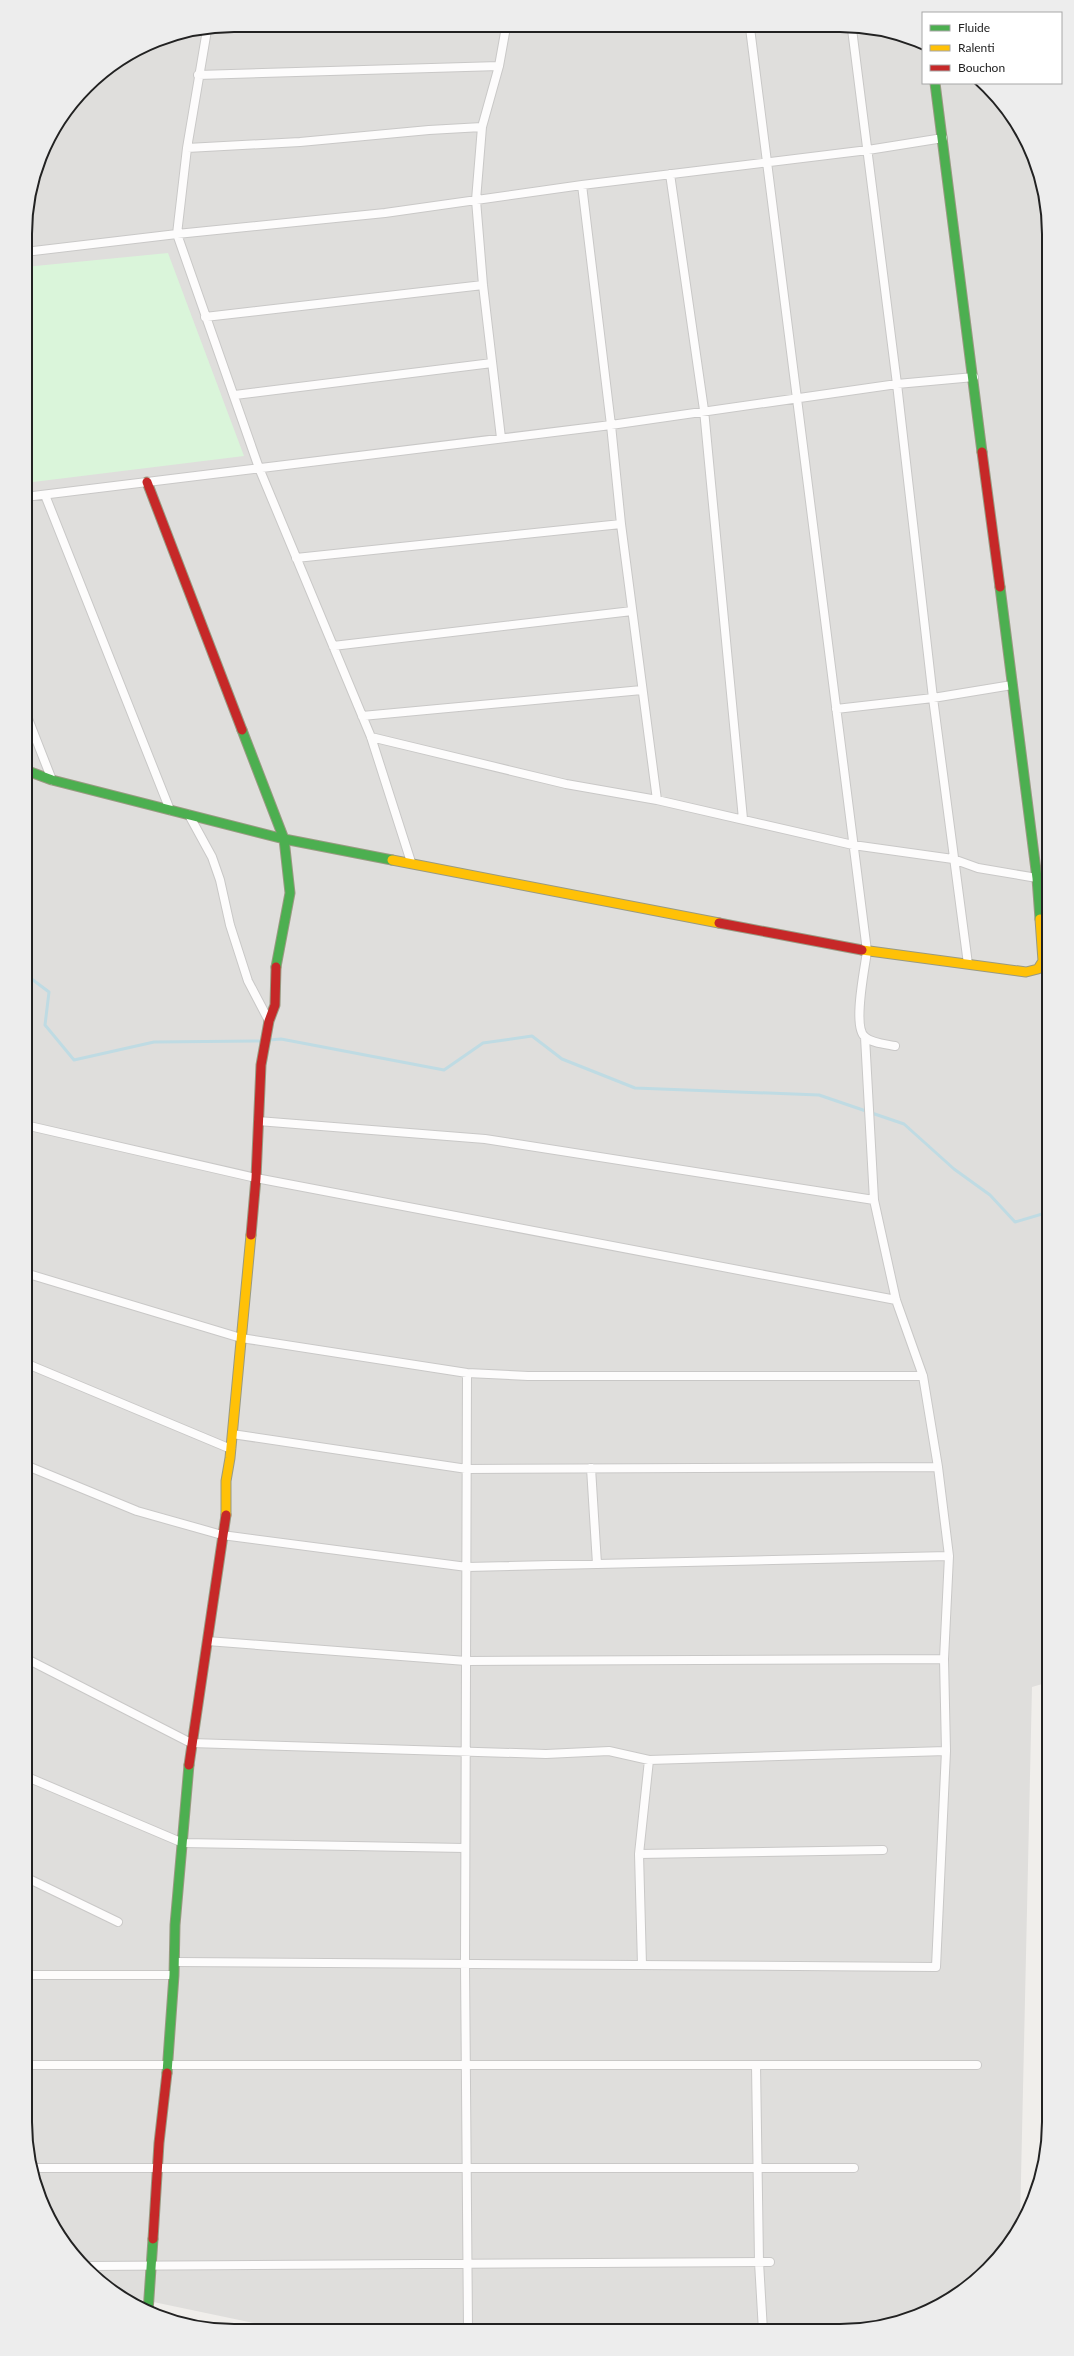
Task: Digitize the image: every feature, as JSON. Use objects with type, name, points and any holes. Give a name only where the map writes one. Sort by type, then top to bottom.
[{"type":"street","points":[[501,438],[483,285],[476,200],[482,127],[499,66],[505,32]]},
{"type":"street","points":[[750,32],[867,951],[859,1018],[860,1031],[865,1037],[895,1046]]},
{"type":"street","points":[[852,32],[897,384],[933,698],[968,964]]},
{"type":"street","points":[[206,34],[198,75],[177,234],[205,317],[235,395],[259,468],[371,737],[411,862]]},
{"type":"street","points":[[198,75],[499,66]]},
{"type":"street","points":[[935,84],[1037,878],[1042,947]]},
{"type":"street","points":[[188,148],[300,142],[429,130],[482,127]]},
{"type":"street","points":[[32,251],[177,234],[385,213],[766,161],[868,150],[943,138]]},
{"type":"street","points":[[670,174],[704,410],[744,819]]},
{"type":"street","points":[[582,185],[611,426],[620,524],[657,800]]},
{"type":"street","points":[[205,317],[483,285]]},
{"type":"street","points":[[235,395],[492,363]]},
{"type":"street","points":[[32,496],[501,438],[611,426],[704,410],[797,399],[897,384],[974,378]]},
{"type":"street","points":[[146,482],[284,839],[290,893],[276,960],[276,1005],[269,1022],[261,1065],[256,1178],[231,1449],[222,1535],[191,1743],[175,1925],[175,1962],[168,2064],[158,2167],[149,2305]]},
{"type":"street","points":[[45,495],[170,810]]},
{"type":"street","points":[[296,558],[620,524]]},
{"type":"street","points":[[333,646],[632,610]]},
{"type":"street","points":[[836,709],[933,698],[1012,685]]},
{"type":"street","points":[[362,716],[642,690]]},
{"type":"street","points":[[32,729],[52,780]]},
{"type":"street","points":[[371,737],[566,784],[657,800],[853,845],[953,858],[978,868],[1037,878]]},
{"type":"street","points":[[32,773],[52,780],[284,839],[411,862],[867,951],[1026,972],[1038,969],[1042,963]]},
{"type":"street","points":[[189,816],[212,857],[220,880],[230,925],[248,981],[269,1022]]},
{"type":"street","points":[[175,1962],[936,1967],[946,1751],[944,1659],[949,1556],[938,1467],[923,1376],[896,1300],[874,1200],[865,1037]]},
{"type":"street","points":[[258,1121],[485,1139],[874,1200]]},
{"type":"street","points":[[32,1127],[256,1178],[896,1300]]},
{"type":"street","points":[[32,1274],[241,1338],[468,1373],[528,1376],[923,1376]]},
{"type":"street","points":[[32,1366],[231,1449]]},
{"type":"street","points":[[468,1373],[465,1848],[468,2324]]},
{"type":"street","points":[[232,1434],[467,1468],[938,1467]]},
{"type":"street","points":[[32,1468],[136,1511],[222,1535],[467,1567],[949,1556]]},
{"type":"street","points":[[591,1468],[597,1564]]},
{"type":"street","points":[[207,1641],[466,1661],[944,1659]]},
{"type":"street","points":[[32,1662],[191,1743],[546,1754],[609,1751],[649,1760],[946,1751]]},
{"type":"street","points":[[642,1965],[639,1854],[649,1760]]},
{"type":"street","points":[[32,1779],[183,1843],[465,1848]]},
{"type":"street","points":[[639,1854],[883,1850]]},
{"type":"street","points":[[32,1880],[118,1922]]},
{"type":"street","points":[[32,1975],[174,1974]]},
{"type":"street","points":[[32,2065],[977,2065]]},
{"type":"street","points":[[756,2065],[758,2262],[763,2324]]},
{"type":"street","points":[[38,2168],[854,2168]]},
{"type":"street","points":[[92,2266],[770,2262]]},
{"type":"shaded area","points":[[221,32],[853,32],[892,39],[922,50],[922,84],[975,84],[992,101],[1015,133],[1027,157],[1035,182],[1042,221],[1042,1684],[1032,1687],[1020,2213],[1008,2234],[992,2255],[973,2274],[952,2290],[917,2309],[892,2317],[853,2324],[259,2324],[135,2298],[101,2274],[82,2255],[66,2234],[47,2199],[39,2174],[32,2135],[32,221],[39,182],[47,157],[59,133],[74,111],[91,91],[111,74],[133,59],[157,47],[195,36]]},
{"type":"green space","points":[[168,253],[244,456],[32,482],[32,266]]},
{"type":"waterway","points":[[32,979],[49,992],[45,1025],[74,1060],[154,1042],[263,1041]]},
{"type":"waterway","points":[[269,1040],[281,1039],[444,1070],[483,1043],[532,1036],[562,1059],[635,1088],[819,1095],[904,1124],[954,1169],[990,1195],[1015,1222],[1042,1214]]},
{"type":"traffic: fast","points":[[935,84],[982,452]]},
{"type":"traffic: fast","points":[[1000,587],[1037,878],[1040,919]]},
{"type":"traffic: fast","points":[[242,730],[284,839],[290,893],[276,967]]},
{"type":"traffic: fast","points":[[32,773],[52,780],[284,839],[392,860]]},
{"type":"traffic: fast","points":[[167,2073],[174,1975],[175,1925],[189,1765]]},
{"type":"traffic: fast","points":[[148,2305],[153,2239]]},
{"type":"traffic: slow","points":[[392,860],[719,923]]},
{"type":"traffic: slow","points":[[1040,919],[1042,947]]},
{"type":"traffic: slow","points":[[862,950],[1026,972],[1038,969],[1042,963]]},
{"type":"traffic: slow","points":[[226,1515],[226,1481],[230,1458],[251,1235]]},
{"type":"traffic: jam","points":[[982,452],[1000,587]]},
{"type":"traffic: jam","points":[[147,482],[242,730]]},
{"type":"traffic: jam","points":[[719,923],[862,950]]},
{"type":"traffic: jam","points":[[251,1235],[256,1178],[261,1065],[269,1021],[275,1005],[276,967]]},
{"type":"traffic: jam","points":[[189,1765],[226,1515]]},
{"type":"traffic: jam","points":[[153,2239],[159,2143],[167,2073]]}]
